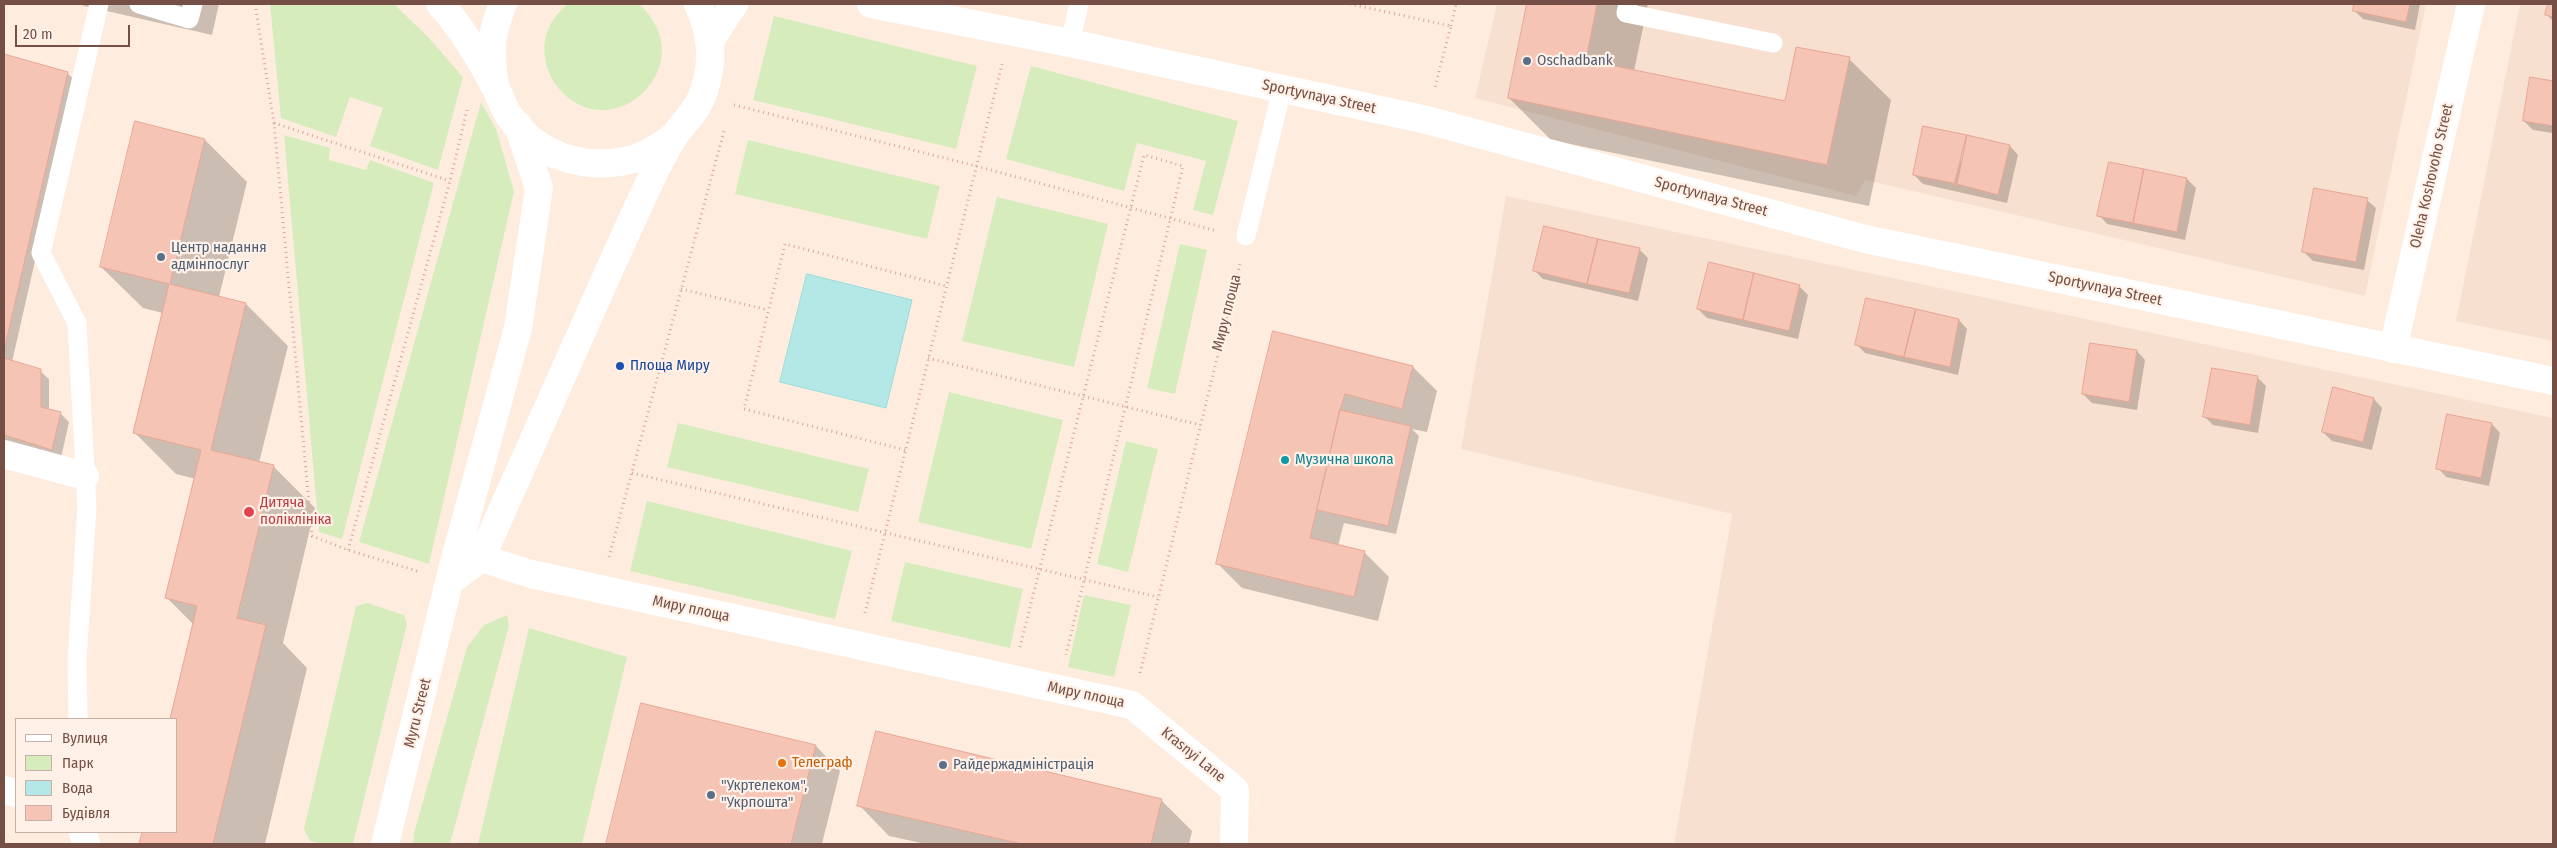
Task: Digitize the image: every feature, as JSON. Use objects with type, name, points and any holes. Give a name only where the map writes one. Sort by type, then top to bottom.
[{"type":"street","points":[[440,4],[450,15],[495,86],[508,114],[528,138],[547,150],[587,164],[607,164],[634,159],[652,152],[673,138]]},
{"type":"street","points":[[495,86],[490,50],[495,21],[503,4]]},
{"type":"street","points":[[450,581],[481,558],[638,208],[673,138],[693,115],[704,93],[710,70],[710,41],[706,22],[698,4]]},
{"type":"street","points":[[710,41],[734,4]]},
{"type":"street","name":"Sportyvnaya Street","points":[[871,4],[1070,43],[1427,120],[1866,239],[2553,381]]},
{"type":"street","name":"Oleha Koshovoho Street","points":[[2393,349],[2472,4]]},
{"type":"street","name":"Myru Street","points":[[385,844],[450,581],[519,319],[539,188],[518,125]]},
{"type":"street","points":[[4,454],[85,476]]},
{"type":"street","name":"Миру площа","points":[[481,558],[531,574],[1132,705]]},
{"type":"street","name":"Krasnyi Lane","points":[[1132,705],[1235,790],[1234,844]]},
{"type":"lane","points":[[78,718],[78,660],[87,507],[78,323],[41,253],[99,4]]},
{"type":"lane","points":[[138,4],[189,19],[193,4]]},
{"type":"lane","points":[[1070,43],[1078,4]]},
{"type":"lane","points":[[1628,4],[1626,12],[1773,43]]},
{"type":"lane","points":[[1246,236],[1282,89]]},
{"type":"path","points":[[255,4],[274,123],[312,536],[348,550],[450,581]]},
{"type":"path","points":[[1350,4],[1451,26]]},
{"type":"path","points":[[1427,120],[1456,4]]},
{"type":"path","points":[[857,646],[1010,32]]},
{"type":"path","points":[[348,550],[450,181],[479,61]]},
{"type":"path","points":[[731,104],[1131,206],[1212,230],[1246,236]]},
{"type":"path","points":[[274,123],[450,181]]},
{"type":"path","points":[[601,589],[726,123]]},
{"type":"path","points":[[1012,679],[1144,155],[1183,166],[1058,689]]},
{"type":"path","name":"Миру площа","points":[[1132,705],[1246,236]]},
{"type":"path","points":[[906,450],[744,409],[768,310],[785,244],[946,286]]},
{"type":"path","points":[[681,289],[768,310]]},
{"type":"path","points":[[928,358],[1200,424]]},
{"type":"path","points":[[632,473],[1084,578],[1158,597]]},
{"type":"shaded area","points":[[1497,4],[2426,4],[2365,296],[1865,180],[1856,196],[1475,98]]},
{"type":"shaded area","points":[[2520,4],[2553,4],[2553,341],[2456,321]]},
{"type":"shaded area","points":[[1506,196],[2553,418],[2553,844],[1674,844],[1732,514],[1461,449]]},
{"type":"green space","points":[[270,4],[394,4],[427,36],[463,77],[438,170],[370,146],[383,108],[350,97],[336,137],[281,118]]},
{"type":"green space","points":[[568,4],[639,4],[656,27],[662,49],[658,71],[646,89],[629,103],[609,110],[587,108],[566,96],[558,88],[549,73],[544,49],[546,34],[552,21]]},
{"type":"green space","points":[[774,16],[977,66],[956,149],[753,100]]},
{"type":"green space","points":[[1031,66],[1238,121],[1213,215],[1193,210],[1206,161],[1137,143],[1124,191],[1006,159]]},
{"type":"green space","points":[[481,102],[496,129],[514,191],[429,564],[359,542]]},
{"type":"green space","points":[[284,135],[330,148],[329,160],[366,170],[370,160],[434,183],[342,539],[319,532]]},
{"type":"green space","points":[[748,140],[940,186],[927,239],[735,194]]},
{"type":"green space","points":[[997,197],[1108,224],[1074,367],[962,341]]},
{"type":"green space","points":[[1180,244],[1207,250],[1175,394],[1147,388]]},
{"type":"green space","points":[[949,392],[1063,420],[1031,549],[918,522]]},
{"type":"green space","points":[[678,423],[869,469],[858,512],[667,467]]},
{"type":"green space","points":[[1126,441],[1158,449],[1128,572],[1097,564]]},
{"type":"green space","points":[[647,501],[852,551],[835,619],[630,571]]},
{"type":"green space","points":[[905,562],[1023,589],[1010,648],[891,621]]},
{"type":"green space","points":[[1084,595],[1131,605],[1114,677],[1068,667]]},
{"type":"green space","points":[[367,603],[404,615],[407,624],[353,844],[322,844],[310,841],[304,829],[356,606]]},
{"type":"green space","points":[[507,615],[509,626],[450,844],[413,844],[414,833],[467,647],[484,625]]},
{"type":"green space","points":[[529,628],[627,657],[582,844],[478,844]]},
{"type":"water","points":[[807,274],[912,300],[886,408],[780,382]]},
{"type":"building","points":[[1527,4],[1597,4],[1586,60],[1785,101],[1796,47],[1850,57],[1827,165],[1508,98]]},
{"type":"building","points":[[2354,4],[2410,4],[2406,22],[2353,11]]},
{"type":"building","points":[[2548,4],[2553,4],[2553,17],[2545,15]]},
{"type":"building","points":[[4,54],[68,72],[4,351]]},
{"type":"building","points":[[2530,77],[2553,81],[2553,126],[2523,121]]},
{"type":"building","points":[[135,121],[205,139],[170,284],[246,303],[211,450],[274,465],[237,618],[266,625],[213,844],[139,844],[142,833],[178,833],[178,718],[170,718],[197,606],[165,598],[201,450],[133,433],[169,284],[100,267]]},
{"type":"building","points":[[1923,126],[1967,135],[1957,184],[1913,175]]},
{"type":"building","points":[[1967,135],[2010,145],[1998,195],[1957,184],[1954,186]]},
{"type":"building","points":[[2109,162],[2144,169],[2133,223],[2097,216]]},
{"type":"building","points":[[2144,169],[2187,178],[2177,232],[2133,223]]},
{"type":"building","points":[[2314,188],[2368,198],[2356,262],[2302,252]]},
{"type":"building","points":[[1544,226],[1598,239],[1587,284],[1533,271]]},
{"type":"building","points":[[1598,239],[1640,248],[1629,293],[1587,284]]},
{"type":"building","points":[[1709,262],[1754,273],[1743,320],[1697,309]]},
{"type":"building","points":[[1754,273],[1800,285],[1789,331],[1743,320]]},
{"type":"building","points":[[1866,298],[1916,309],[1904,357],[1855,345]]},
{"type":"building","points":[[1916,309],[1959,319],[1950,367],[1904,357]]},
{"type":"building","name":"Музична школа","points":[[1273,331],[1413,366],[1402,409],[1345,394],[1340,410],[1310,538],[1365,551],[1354,597],[1216,564]]},
{"type":"building","points":[[2090,343],[2137,350],[2129,402],[2082,394]]},
{"type":"building","points":[[4,358],[41,369],[41,407],[61,412],[52,450],[4,435]]},
{"type":"building","points":[[2212,368],[2258,376],[2250,425],[2203,417]]},
{"type":"building","points":[[2333,387],[2374,398],[2363,442],[2322,432]]},
{"type":"building","points":[[1340,410],[1411,426],[1388,526],[1317,510]]},
{"type":"building","points":[[2447,414],[2492,423],[2481,478],[2436,469]]},
{"type":"building","name":"\"Укртелеком\", \"Укрпошта\"","points":[[641,703],[816,745],[791,844],[606,844]]},
{"type":"building","name":"Райдержадміністрація","points":[[876,731],[1162,799],[1151,844],[1022,844],[857,806]]},
{"type":"place","name":"Oschadbank","points":[[1527,61]]},
{"type":"place","name":"Центр надання адмінпослуг","points":[[161,257]]},
{"type":"place","name":"Площа Миру","points":[[620,366]]},
{"type":"place","name":"Музична школа","points":[[1285,460]]},
{"type":"place","name":"Дитяча поліклініка","points":[[249,512]]},
{"type":"place","name":"Телеграф","points":[[782,763]]},
{"type":"place","name":"Райдержадміністрація","points":[[943,765]]},
{"type":"place","name":"\"Укртелеком\", \"Укрпошта\"","points":[[711,795]]}]
